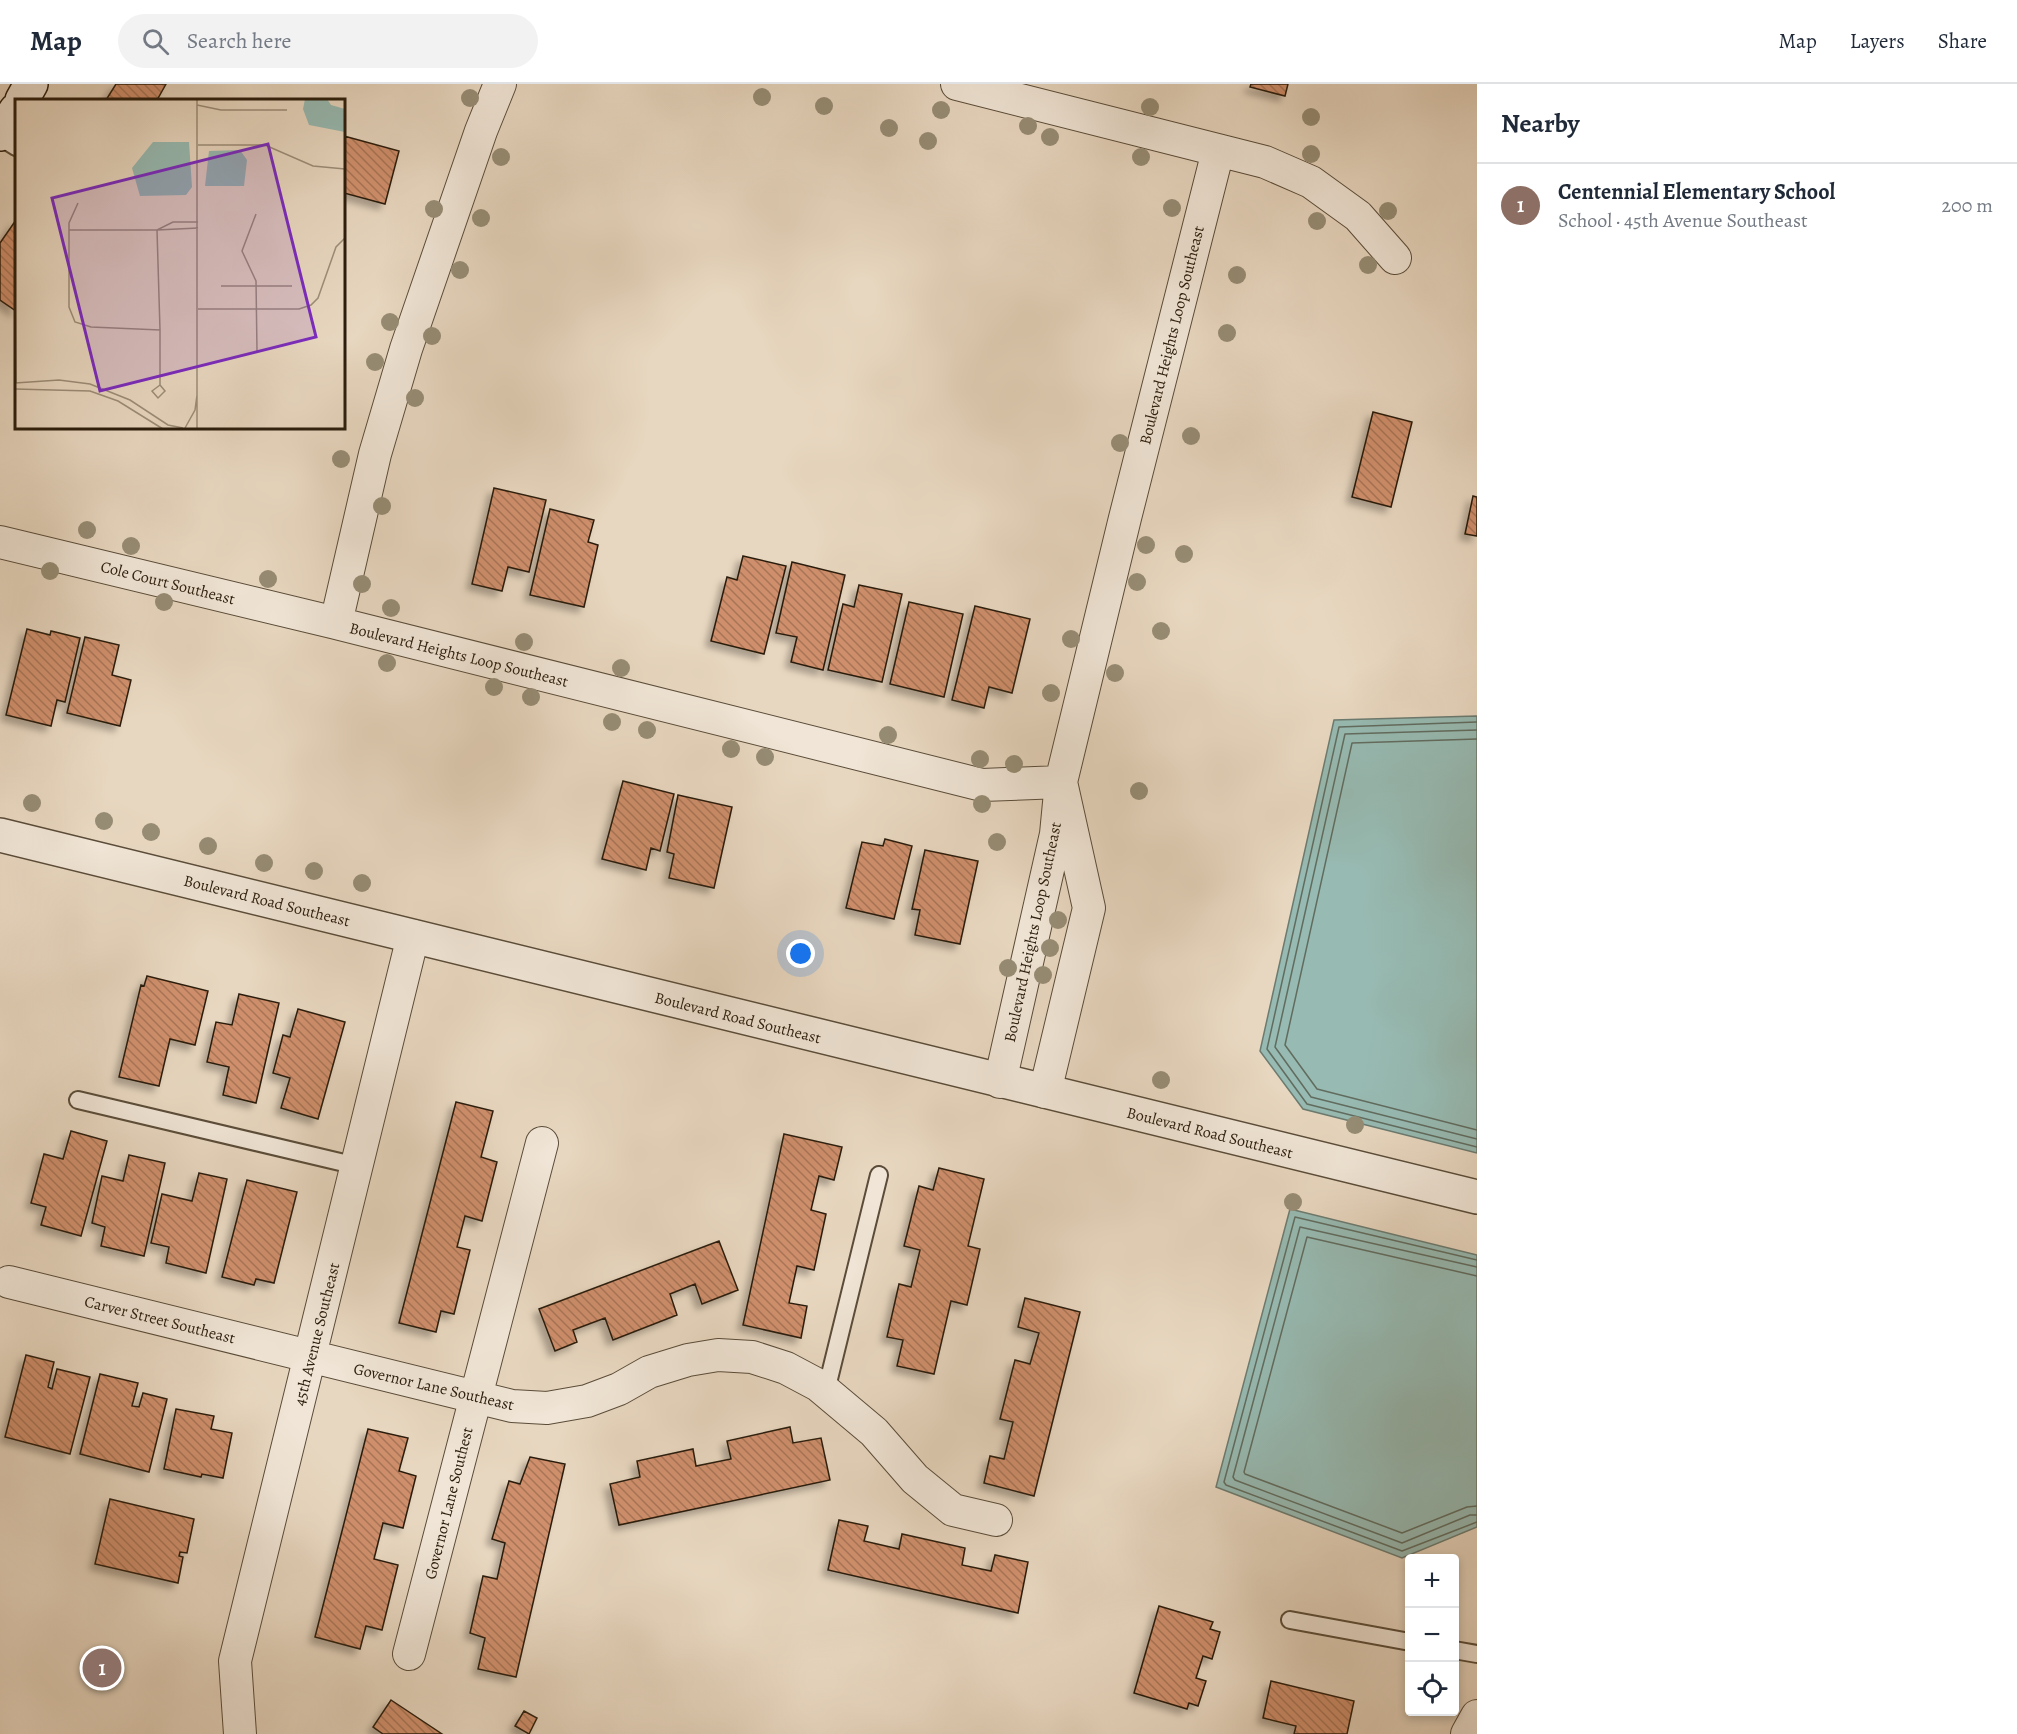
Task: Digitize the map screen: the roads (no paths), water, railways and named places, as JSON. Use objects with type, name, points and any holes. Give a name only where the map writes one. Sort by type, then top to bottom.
[{"type":"street","points":[[23,99],[32,84]]},
{"type":"street","name":"Boulevard Heights Loop Southeast","points":[[501,84],[481,131],[406,349],[375,454],[336,623],[982,785],[1061,782]]},
{"type":"street","points":[[957,84],[1265,162],[1311,182],[1358,216],[1395,258]]},
{"type":"street","points":[[0,135],[15,112]]},
{"type":"street","name":"Boulevard Heights Loop Southeast","points":[[1000,1082],[1056,834],[1061,782],[1218,151]]},
{"type":"street","name":"Cole Court Southeast","points":[[0,542],[336,623]]},
{"type":"street","name":"Boulevard Heights Loop Southeast","points":[[1045,1092],[1089,908],[1061,782]]},
{"type":"street","name":"Boulevard Road Southeast","points":[[0,835],[1000,1082],[1477,1197]]},
{"type":"street","name":"45th Avenue Southeast","points":[[240,1734],[235,1661],[414,936]]},
{"type":"street","name":"Governor Lane Southest","points":[[410,1654],[542,1143]]},
{"type":"street","name":"Carver Street Southeast","points":[[9,1282],[310,1356]]},
{"type":"street","name":"Governor Lane Southeast","points":[[310,1356],[512,1406],[547,1408],[587,1401],[619,1389],[649,1372],[688,1360],[718,1355],[752,1357],[786,1368],[825,1391],[874,1432],[915,1479],[953,1509],[996,1520]]},
{"type":"street","points":[[1467,1734],[1477,1716]]},
{"type":"lane","points":[[0,135],[15,146]]},
{"type":"lane","points":[[78,1100],[357,1166]]},
{"type":"lane","points":[[825,1391],[879,1175]]},
{"type":"lane","points":[[1290,1620],[1405,1641]]},
{"type":"lane","points":[[1459,1651],[1477,1654]]},
{"type":"water","points":[[1477,716],[1477,1153],[1303,1109],[1260,1051],[1334,720]]},
{"type":"water","points":[[1290,1209],[1477,1255],[1477,1527],[1412,1554],[1405,1554],[1402,1558],[1216,1487]]},
{"type":"place","name":"Centennial Elementary School","points":[[102,1668]]}]
